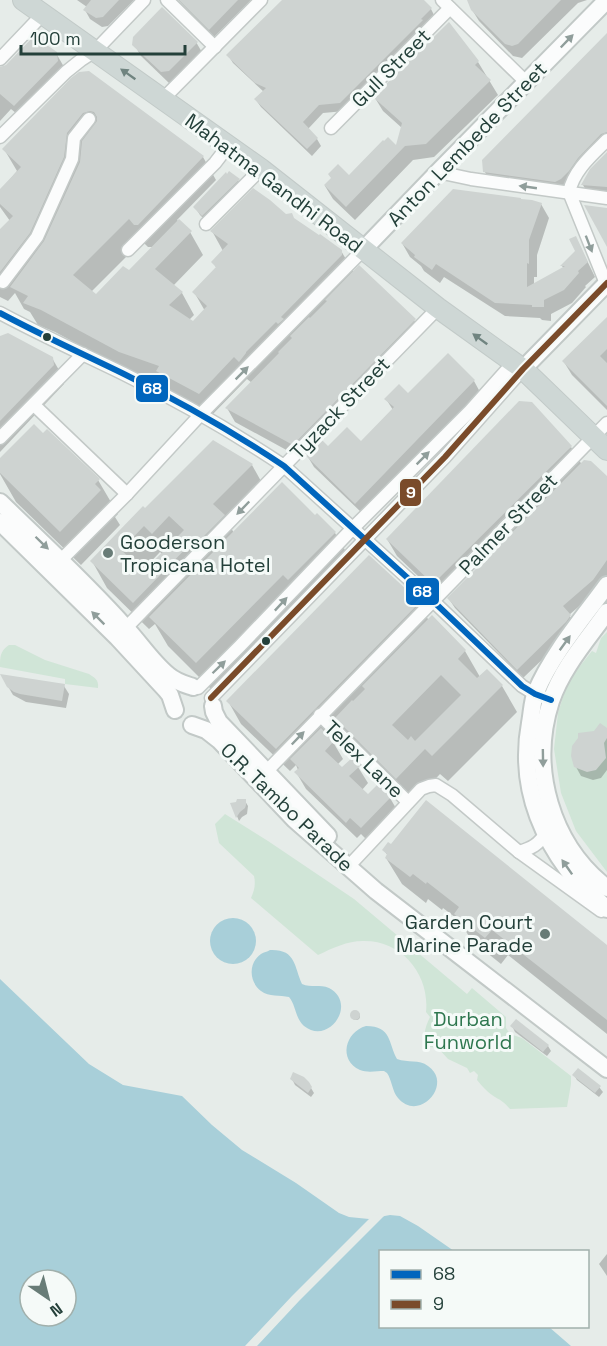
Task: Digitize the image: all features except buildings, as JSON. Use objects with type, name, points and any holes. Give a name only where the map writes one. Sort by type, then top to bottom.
[{"type":"main road","name":"Mahatma Gandhi Road","points":[[23,0],[261,169],[438,308],[518,366],[602,437]]},
{"type":"main road","name":"Anton Lembede Street","points":[[363,250],[607,0]]},
{"type":"main road","points":[[518,366],[606,285]]},
{"type":"main road","name":"O.R. Tambo Parade","points":[[0,502],[55,565],[122,632],[170,695],[178,717],[183,722],[206,730],[262,776]]},
{"type":"main road","name":"O.R. Tambo Parade","points":[[0,522],[55,565]]},
{"type":"main road","points":[[607,585],[548,669],[535,693],[527,738],[527,761],[541,840],[580,884],[607,909]]},
{"type":"main road","points":[[584,617],[607,597]]},
{"type":"main road","points":[[607,612],[562,678],[551,700],[543,738],[544,784],[556,823],[571,849],[595,879],[607,888]]},
{"type":"main road","name":"O.R. Tambo Parade","points":[[122,632],[138,644],[168,675],[204,695],[219,722],[295,820],[607,1056]]},
{"type":"main road","points":[[175,710],[176,699],[185,689],[204,695],[212,712],[201,724],[192,725]]},
{"type":"main road","name":"O.R. Tambo Parade","points":[[351,864],[376,891],[607,1069]]},
{"type":"street","points":[[0,137],[66,72],[95,51],[144,0]]},
{"type":"street","points":[[167,0],[215,47]]},
{"type":"street","points":[[163,99],[261,0]]},
{"type":"street","points":[[446,4],[527,83]]},
{"type":"street","name":"Gull Street","points":[[331,129],[446,4]]},
{"type":"street","points":[[0,59],[43,14]]},
{"type":"street","points":[[3,282],[37,237],[72,159],[74,138],[89,119]]},
{"type":"street","points":[[606,285],[569,192],[580,167],[607,140]]},
{"type":"street","points":[[128,250],[228,146]]},
{"type":"street","points":[[206,225],[261,169]]},
{"type":"street","points":[[438,172],[607,198]]},
{"type":"street","name":"Anton Lembede Street","points":[[55,565],[127,494],[201,414],[363,250]]},
{"type":"street","name":"Tyzack Street","points":[[122,632],[438,308]]},
{"type":"street","points":[[3,319],[83,354],[201,414],[284,466],[433,601],[522,686],[551,700]]},
{"type":"street","points":[[0,438],[83,354]]},
{"type":"street","points":[[204,695],[240,646],[352,529],[518,366]]},
{"type":"street","points":[[204,695],[445,457],[518,366]]},
{"type":"street","points":[[34,405],[127,494]]},
{"type":"street","name":"Palmer Street","points":[[262,776],[433,601],[602,437]]},
{"type":"street","name":"Telex Lane","points":[[320,716],[408,802]]},
{"type":"street","points":[[351,864],[421,789],[436,785],[452,795],[519,852],[607,915]]},
{"type":"street","points":[[519,852],[531,849],[541,840]]},
{"type":"street","points":[[537,865],[541,840]]},
{"type":"green space","points":[[607,632],[607,872],[576,831],[561,793],[554,749],[558,713],[568,681],[592,651],[596,653],[601,638]]},
{"type":"green space","points":[[9,645],[15,645],[45,660],[89,674],[97,681],[98,688],[65,684],[65,679],[0,667],[1,654]]},
{"type":"green space","name":"Durban Funworld","points":[[225,814],[354,899],[467,994],[472,988],[506,1017],[506,1028],[510,1034],[522,1038],[571,1076],[567,1107],[510,1109],[483,1087],[474,1071],[470,1073],[467,1068],[448,1059],[438,1048],[430,1047],[425,1036],[430,1017],[426,1012],[423,985],[411,962],[401,953],[377,942],[357,941],[318,955],[251,898],[255,882],[254,876],[219,843],[215,824]]},
{"type":"water","points":[[233,918],[249,925],[256,941],[249,957],[233,964],[217,957],[210,941],[217,925]]},
{"type":"water","points":[[270,950],[285,952],[293,960],[302,984],[326,987],[337,995],[341,1003],[340,1012],[331,1027],[323,1031],[313,1031],[304,1026],[299,1019],[289,997],[267,994],[257,987],[252,978],[252,967],[261,954]]},
{"type":"water","points":[[0,979],[89,1064],[123,1085],[182,1096],[242,1150],[339,1213],[349,1217],[369,1219],[390,1215],[400,1216],[453,1250],[379,1250],[379,1328],[550,1328],[571,1346],[0,1346]]},
{"type":"water","points":[[366,1026],[385,1032],[397,1059],[425,1064],[435,1074],[437,1082],[435,1091],[424,1104],[406,1105],[396,1095],[387,1073],[360,1070],[349,1060],[347,1046],[349,1040],[359,1029]]},
{"type":"pier","points":[[387,1213],[257,1346],[245,1346],[372,1216]]},
{"type":"transit line","name":"9","points":[[211,698],[445,457],[523,369],[607,283]]},
{"type":"transit line","name":"68","points":[[0,313],[165,395],[284,466],[433,601],[522,686],[551,700]]},
{"type":"place","name":"Gooderson Tropicana Hotel","points":[[108,553]]},
{"type":"place","name":"Garden Court Marine Parade","points":[[545,934]]}]
